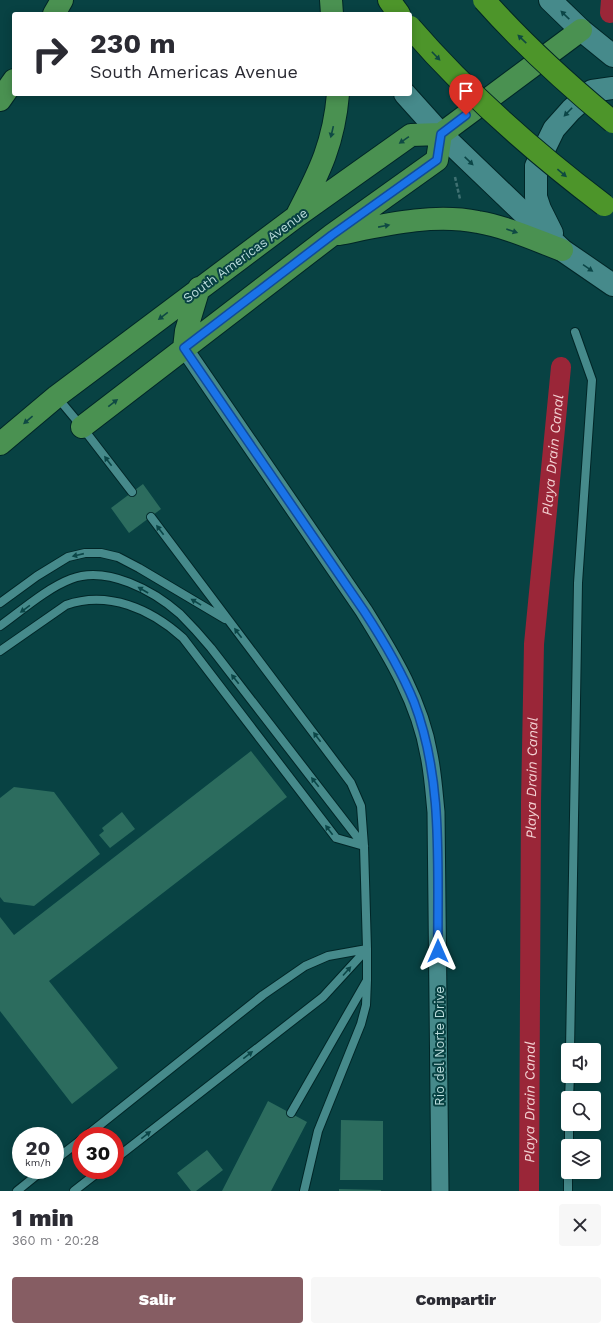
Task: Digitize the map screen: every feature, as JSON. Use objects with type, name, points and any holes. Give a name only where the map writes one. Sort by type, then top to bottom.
[{"type":"highway","points":[[484,0],[503,21],[550,67],[613,122]]},
{"type":"highway","points":[[412,28],[468,89],[519,137],[564,175],[608,209]]},
{"type":"main road","points":[[55,12],[62,0]]},
{"type":"main road","points":[[332,0],[332,12]]},
{"type":"main road","points":[[332,0],[341,12]]},
{"type":"main road","points":[[550,0],[581,30],[613,56]]},
{"type":"main road","points":[[82,427],[332,235],[437,160],[441,134],[581,30]]},
{"type":"main road","points":[[0,100],[12,83]]},
{"type":"main road","points":[[562,250],[540,209],[536,197],[536,166],[554,129],[571,110],[592,91],[613,88]]},
{"type":"main road","points":[[296,216],[319,172],[327,153],[335,120],[338,96]]},
{"type":"main road","points":[[407,96],[441,134],[562,250],[613,285]]},
{"type":"main road","name":"South Americas Avenue","points":[[0,444],[57,396],[199,288],[296,216],[411,135],[441,134]]},
{"type":"main road","points":[[332,235],[404,222],[459,219],[478,221],[495,226],[562,250]]},
{"type":"main road","points":[[184,348],[186,330],[199,288]]},
{"type":"street","name":"Rio del Norte Drive","points":[[184,348],[364,611],[400,672],[414,702],[423,729],[433,779],[436,812],[440,1191]]},
{"type":"lane","points":[[570,1043],[578,583],[592,380],[575,332]]},
{"type":"lane","points":[[57,396],[132,492]]},
{"type":"lane","points":[[151,517],[351,783],[361,806],[364,846],[367,980],[366,1005],[361,1024],[318,1131],[304,1191]]},
{"type":"lane","points":[[0,603],[48,568],[68,557],[84,553],[101,553],[118,557],[139,568],[229,622]]},
{"type":"lane","points":[[0,626],[59,585],[72,578],[100,576],[124,580],[160,600],[179,613],[197,631],[364,846]]},
{"type":"lane","points":[[0,651],[48,616],[66,605],[78,600],[109,600],[148,612],[160,619],[183,638],[336,838],[364,846]]},
{"type":"lane","points":[[97,1127],[263,995],[299,970],[328,956],[366,949]]},
{"type":"lane","points":[[124,1152],[323,997],[366,949]]},
{"type":"lane","points":[[291,1113],[367,980]]},
{"type":"lane","points":[[64,1153],[72,1147]]},
{"type":"lane","points":[[17,1191],[32,1179]]},
{"type":"lane","points":[[74,1191],[89,1179]]},
{"type":"lane","points":[[568,1179],[568,1191]]},
{"type":"path","points":[[455,176],[461,206]]},
{"type":"building","points":[[143,484],[161,509],[129,533],[111,508]]},
{"type":"building","points":[[251,751],[287,797],[49,981],[118,1068],[72,1104],[0,1011],[0,917],[14,935]]},
{"type":"building","points":[[14,787],[54,792],[100,854],[34,906],[4,902],[0,897],[0,798]]},
{"type":"building","points":[[122,812],[135,829],[110,848],[99,835],[104,831],[102,828]]},
{"type":"building","points":[[268,1101],[307,1122],[271,1191],[222,1191]]},
{"type":"building","points":[[341,1120],[383,1121],[383,1180],[340,1180]]},
{"type":"building","points":[[207,1150],[223,1170],[196,1191],[191,1191],[177,1173]]},
{"type":"building","points":[[339,1189],[381,1190],[381,1191],[339,1191]]},
{"type":"waterway","name":"Playa Drain Canal","points":[[610,13],[611,0]]},
{"type":"waterway","name":"Playa Drain Canal","points":[[529,1191],[531,802],[534,644],[561,367]]},
{"type":"route","points":[[438,951],[437,840],[433,779],[423,729],[414,702],[400,672],[364,611],[184,348],[332,235],[437,160],[441,134],[466,115]]}]
